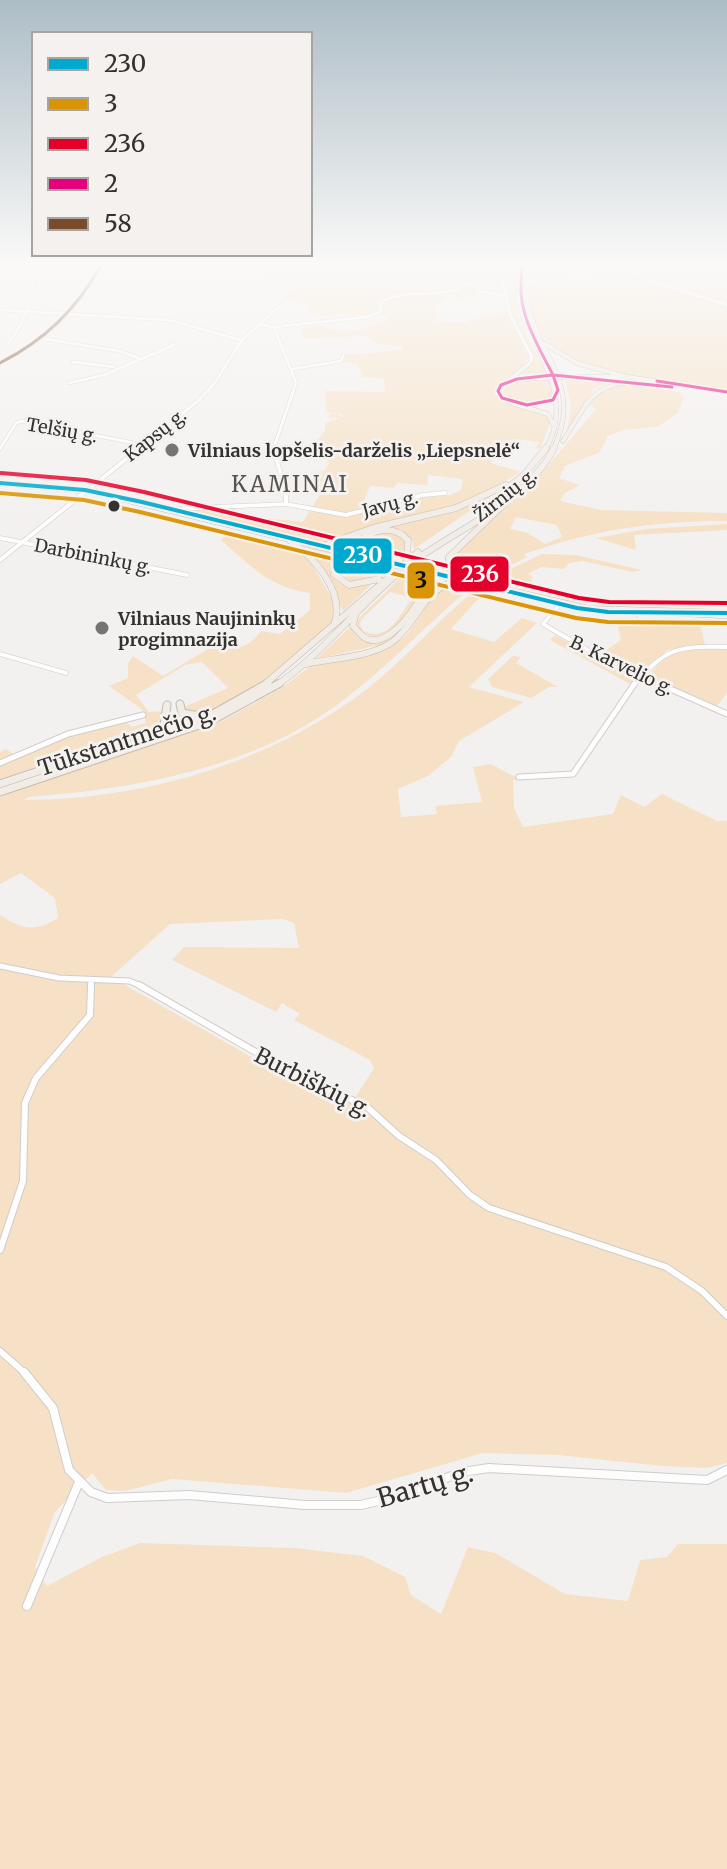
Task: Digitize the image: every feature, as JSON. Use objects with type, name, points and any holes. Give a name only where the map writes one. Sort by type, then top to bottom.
[{"type":"highway","name":"Žirnių g.","points":[[328,632],[387,575],[527,472],[545,450],[560,409],[558,390],[540,352]]},
{"type":"highway","name":"Žirnių g.","points":[[303,665],[416,559],[526,482],[554,450],[566,417],[565,393],[545,352]]},
{"type":"highway","points":[[560,352],[577,363],[628,377]]},
{"type":"highway","points":[[554,450],[600,386],[617,381],[639,382]]},
{"type":"highway","points":[[511,403],[542,404],[553,400],[558,390]]},
{"type":"highway","points":[[511,403],[548,414],[554,420],[555,429]]},
{"type":"highway","points":[[320,547],[373,528],[456,508],[527,472]]},
{"type":"highway","points":[[303,665],[391,643],[405,632],[438,585],[460,580],[448,566],[449,557],[526,482]]},
{"type":"highway","points":[[376,560],[363,549],[360,541],[367,534],[386,530],[400,532],[409,540],[411,547],[407,559]]},
{"type":"highway","points":[[288,539],[312,556],[338,601],[338,617],[328,632]]},
{"type":"highway","points":[[376,560],[342,563],[334,570],[335,577],[342,583],[358,585],[387,575]]},
{"type":"highway","points":[[355,615],[353,626],[360,634],[378,638],[394,634],[429,584],[428,572]]},
{"type":"highway","name":"Tūkstantmečio g.","points":[[0,784],[51,764],[134,740],[231,705],[275,679],[328,632]]},
{"type":"highway","name":"Tūkstantmečio g.","points":[[0,792],[55,770],[219,718],[262,695],[303,665]]},
{"type":"highway","points":[[180,704],[182,713],[194,717],[231,705]]},
{"type":"highway","points":[[134,740],[164,726],[167,705]]},
{"type":"main road","points":[[511,403],[498,393],[505,383],[530,363]]},
{"type":"main road","points":[[519,371],[532,378]]},
{"type":"main road","points":[[576,376],[727,393]]},
{"type":"main road","points":[[505,383],[532,378],[628,377],[727,393]]},
{"type":"main road","points":[[0,484],[83,492],[163,508],[560,604],[664,619],[727,622]]},
{"type":"main road","points":[[608,612],[727,613]]},
{"type":"street","points":[[0,363],[20,352]]},
{"type":"street","points":[[123,352],[140,358]]},
{"type":"street","points":[[69,383],[92,381],[114,367],[155,352]]},
{"type":"street","name":"Kapsų g.","points":[[0,560],[204,395],[234,352]]},
{"type":"street","points":[[282,352],[292,369],[295,395],[275,435],[273,451],[275,469],[287,491],[286,504]]},
{"type":"street","points":[[529,352],[532,357],[530,363]]},
{"type":"street","points":[[292,369],[333,365],[343,355]]},
{"type":"street","points":[[73,362],[114,367]]},
{"type":"street","name":"Telšių g.","points":[[0,449],[16,423],[22,421],[140,445]]},
{"type":"street","name":"Javų g.","points":[[163,508],[286,504],[346,515],[423,495],[445,493]]},
{"type":"street","points":[[188,515],[193,508]]},
{"type":"street","name":"Darbininkų g.","points":[[0,538],[187,575]]},
{"type":"street","name":"B. Karvelio g.","points":[[560,604],[543,624],[642,678],[727,714]]},
{"type":"street","points":[[519,777],[573,774],[613,710],[673,650],[727,647]]},
{"type":"street","points":[[0,654],[66,673]]},
{"type":"street","points":[[0,763],[68,734],[143,715]]},
{"type":"street","name":"Burbiškių g.","points":[[0,966],[30,974],[135,982],[165,997],[197,1021],[298,1077],[366,1106],[399,1136],[436,1160],[470,1195],[489,1208],[666,1267],[702,1291],[727,1316]]},
{"type":"street","points":[[0,1250],[23,1181],[25,1103],[36,1078],[90,1015],[91,980]]},
{"type":"street","points":[[0,1351],[33,1378],[46,1395],[59,1424],[59,1454],[79,1482],[27,1606]]},
{"type":"street","name":"Bartų g.","points":[[79,1482],[94,1495],[117,1499],[186,1494],[357,1504],[386,1500],[453,1472],[486,1468],[549,1468],[707,1480],[727,1470]]},
{"type":"shaded area","points":[[527,352],[529,357],[522,367],[495,386],[494,394],[500,400],[538,412],[551,421],[541,448],[535,449],[539,442],[515,439],[505,443],[491,463],[521,472],[465,503],[322,544],[190,513],[200,502],[205,506],[235,504],[234,515],[303,522],[324,488],[320,487],[315,472],[324,471],[329,463],[314,444],[325,430],[325,423],[344,416],[336,412],[341,417],[330,418],[329,414],[335,413],[326,412],[325,391],[385,392],[384,379],[362,377],[358,364],[341,362],[348,355]],"holes":[[[428,475],[463,479],[461,490],[451,495],[413,497],[419,505],[376,516],[364,501],[370,486],[394,488],[397,483],[427,485]]]},
{"type":"shaded area","points":[[531,352],[535,352],[548,375],[521,374],[534,359]]},
{"type":"shaded area","points":[[563,352],[727,352],[727,389],[634,377],[571,358]]},
{"type":"shaded area","points":[[550,379],[555,393],[552,399],[545,401],[518,403],[501,393],[509,383]]},
{"type":"shaded area","points":[[565,379],[619,380],[595,388],[567,432],[571,405]]},
{"type":"shaded area","points":[[626,384],[678,392],[684,397],[678,413],[657,427],[623,430],[608,436],[599,453],[565,466],[559,478],[580,485],[565,493],[560,501],[601,510],[727,513],[727,521],[649,525],[599,533],[524,554],[527,557],[486,578],[452,570],[452,557],[545,469],[596,409],[590,406],[600,390]],"holes":[[[516,517],[557,525],[562,537],[545,544],[528,533],[510,529]]]},
{"type":"shaded area","points":[[496,493],[414,549],[412,539],[398,531],[363,535],[358,543],[366,554],[333,546],[373,531]]},
{"type":"shaded area","points":[[727,524],[727,530],[634,535],[636,550],[596,538],[646,529]]},
{"type":"shaded area","points":[[231,530],[291,546],[306,554],[334,602],[334,619],[261,683],[216,709],[197,713],[182,708],[228,688],[202,662],[185,665],[136,695],[149,712],[164,711],[163,723],[156,730],[77,752],[0,780],[0,752],[6,749],[16,756],[74,734],[126,721],[131,727],[146,723],[143,710],[109,686],[128,678],[128,663],[133,656],[163,676],[213,646],[240,647],[251,642],[261,631],[280,634],[310,610],[310,593],[272,581],[221,540]]},
{"type":"shaded area","points":[[391,532],[406,540],[406,553],[402,558],[375,554],[363,544],[369,535]]},
{"type":"shaded area","points":[[304,546],[361,559],[334,567],[332,577],[343,585],[371,585],[343,611],[314,555]]},
{"type":"shaded area","points":[[542,554],[576,555],[642,570],[633,572],[582,561],[569,563],[564,569],[541,567],[528,574],[532,576],[531,587],[605,599],[615,602],[612,607],[569,600],[490,579]]},
{"type":"shaded area","points":[[356,563],[388,568],[374,580],[352,584],[337,573],[341,566]]},
{"type":"shaded area","points":[[405,573],[429,580],[407,614],[389,632],[378,636],[367,635],[356,626],[359,618]],"holes":[[[390,592],[412,598],[387,630],[380,633],[363,631],[360,624],[362,619]]]},
{"type":"shaded area","points":[[450,584],[470,588],[358,689],[307,725],[270,744],[232,759],[151,781],[28,797],[25,800],[116,793],[161,784],[205,772],[290,737],[367,689],[475,590],[489,593],[476,601],[451,629],[494,642],[522,618],[537,623],[469,687],[524,702],[459,741],[451,757],[428,776],[398,789],[401,817],[437,814],[435,806],[482,802],[473,767],[491,764],[519,779],[513,780],[514,808],[523,827],[613,814],[621,795],[644,807],[662,794],[717,821],[727,821],[727,1463],[707,1468],[559,1455],[483,1453],[346,1493],[172,1479],[125,1491],[106,1490],[92,1473],[55,1512],[35,1567],[47,1586],[102,1557],[140,1543],[295,1548],[363,1556],[405,1577],[411,1595],[441,1614],[468,1547],[495,1553],[565,1594],[628,1601],[640,1560],[667,1557],[678,1544],[727,1544],[727,1869],[0,1869],[0,915],[29,927],[42,926],[58,918],[55,898],[21,873],[0,884],[0,797],[78,766],[220,722],[280,689],[312,665],[395,644],[407,635],[440,587]],"holes":[[[283,919],[294,923],[299,948],[184,947],[172,960],[276,1012],[282,1003],[300,1014],[294,1020],[370,1060],[374,1068],[351,1104],[315,1093],[111,977],[170,924]]]},
{"type":"shaded area","points":[[616,618],[700,624],[705,645],[667,650],[641,674],[599,655],[621,640]]},
{"type":"shaded area","points":[[350,627],[366,638],[380,639],[400,634],[384,644],[316,659]]},
{"type":"shaded area","points":[[555,635],[638,678],[632,685],[550,640]]},
{"type":"shaded area","points":[[683,649],[727,649],[727,693],[717,706],[647,677],[665,656]]},
{"type":"shaded area","points":[[513,656],[521,657],[516,663],[558,687],[549,687],[531,698],[492,687],[488,679]]},
{"type":"transit line","name":"58","points":[[0,363],[20,352]]},
{"type":"transit line","name":"2","points":[[541,352],[553,375]]},
{"type":"transit line","name":"2","points":[[553,375],[558,390],[553,400],[527,405],[502,398],[498,391],[501,385],[517,379],[553,375]]},
{"type":"transit line","name":"2","points":[[553,375],[672,387]]},
{"type":"transit line","name":"2","points":[[657,381],[727,392]]},
{"type":"transit line","name":"236","points":[[1,473],[86,480],[144,492],[579,598],[609,602],[727,603]]},
{"type":"transit line","name":"230","points":[[0,483],[85,490],[142,502],[577,608],[608,612],[727,613]]},
{"type":"transit line","name":"3","points":[[0,493],[84,500],[140,512],[576,618],[608,622],[727,623]]},
{"type":"place","name":"Vilniaus lopšelis-darželis „Liepsnelė“","points":[[172,450]]},
{"type":"place","name":"Vilniaus Naujininkų progimnazija","points":[[102,628]]},
{"type":"district","name":"KAMINAI","points":[[290,484]]}]
